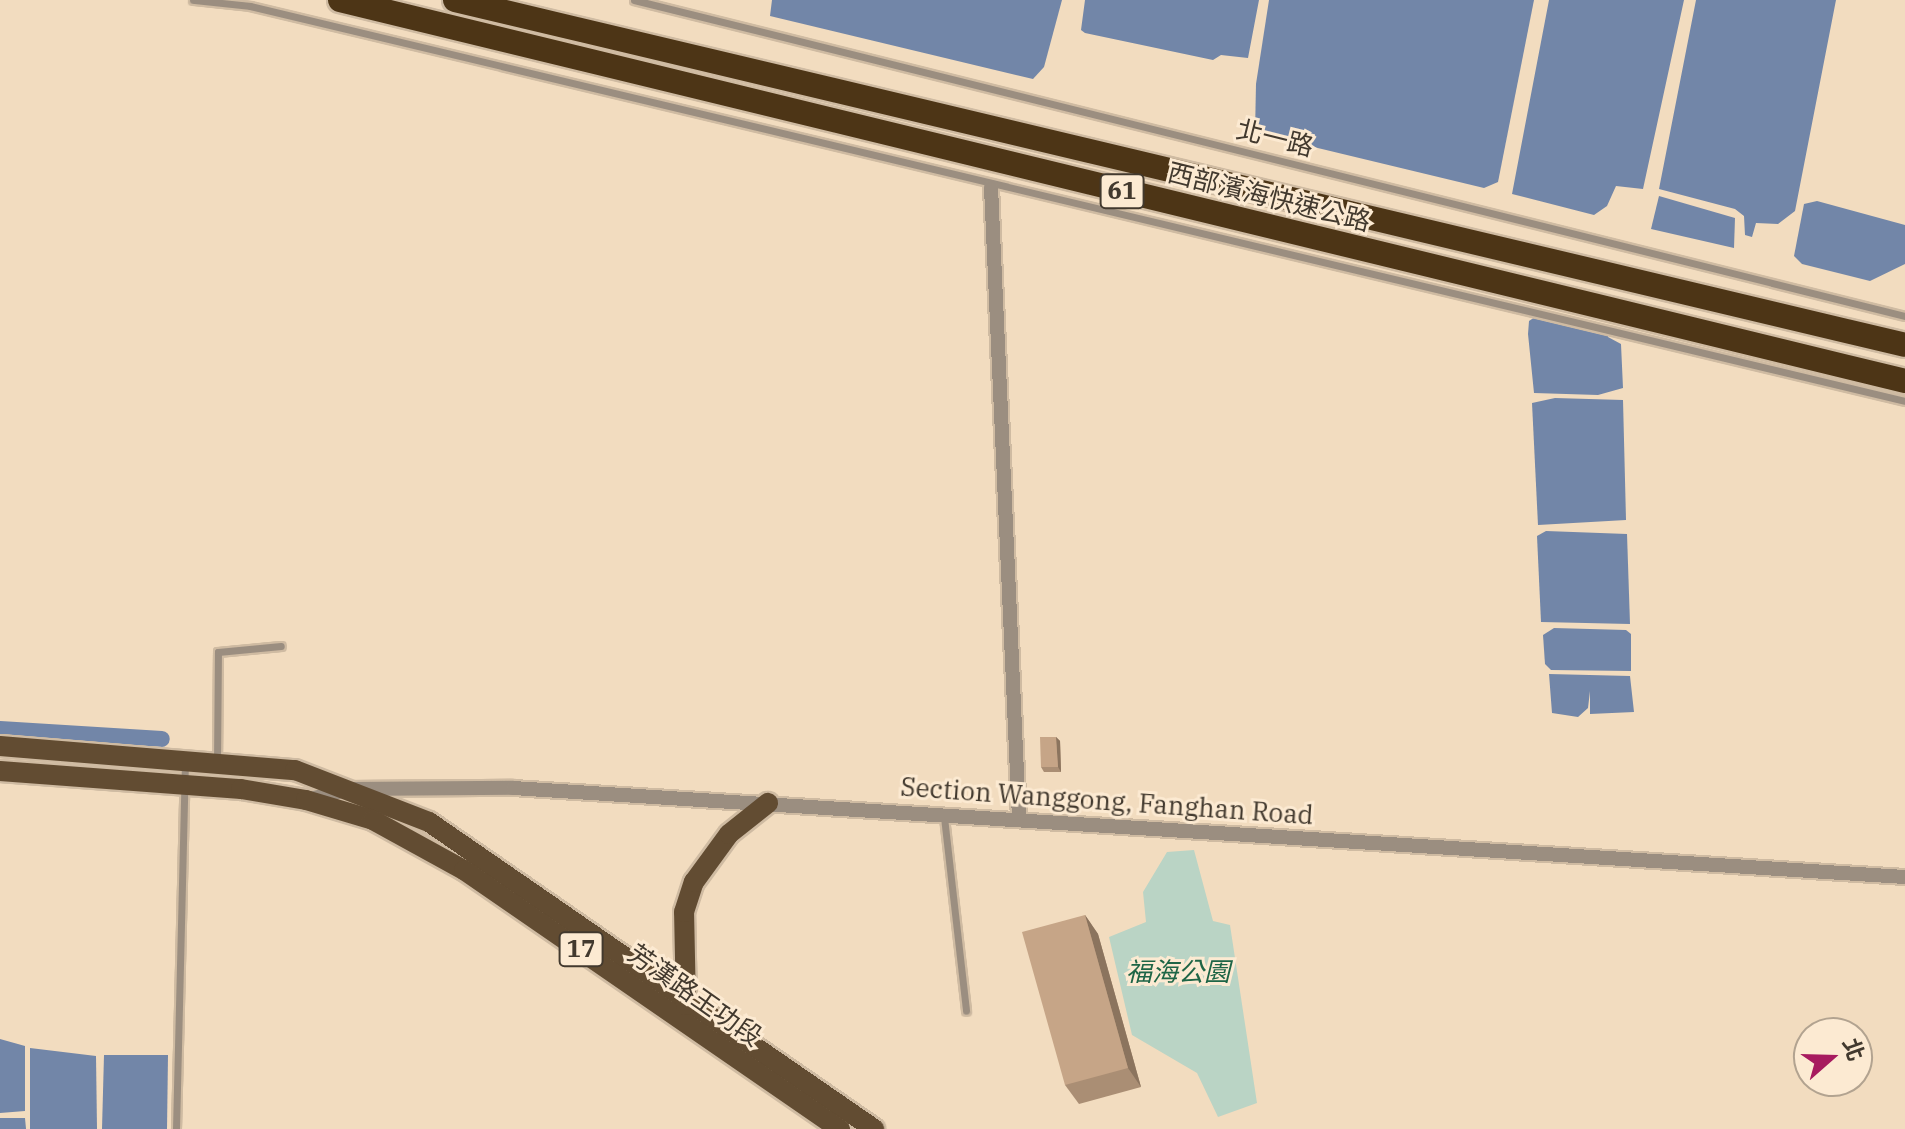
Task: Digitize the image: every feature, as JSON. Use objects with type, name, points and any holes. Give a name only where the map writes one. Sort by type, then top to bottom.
[{"type":"highway","name":"西部濱海快速公路","points":[[340,0],[1905,381]]},
{"type":"highway","name":"西部濱海快速公路","points":[[455,0],[1905,345]]},
{"type":"main road","name":"17","points":[[0,746],[295,770],[350,789]]},
{"type":"main road","name":"17","points":[[0,771],[184,782],[306,800]]},
{"type":"main road","name":"芳漢路王功段","points":[[350,789],[429,822],[475,849],[874,1129]]},
{"type":"main road","name":"芳漢路王功段","points":[[306,800],[373,820],[464,870],[688,1021],[840,1129]]},
{"type":"main road","points":[[688,1021],[684,995],[684,912],[694,882],[729,834],[768,803]]},
{"type":"street","points":[[991,187],[1019,819]]},
{"type":"street","name":"Section Wanggong, Fanghan Road","points":[[306,800],[350,789],[513,788],[1905,877]]},
{"type":"lane","points":[[193,0],[250,6],[991,187],[1905,401]]},
{"type":"lane","name":"北一路","points":[[634,0],[1905,316]]},
{"type":"lane","points":[[217,764],[218,652],[281,646]]},
{"type":"lane","points":[[176,1129],[185,761]]},
{"type":"lane","points":[[944,814],[966,1011]]},
{"type":"green space","name":"福海公園","points":[[1194,850],[1213,921],[1230,925],[1257,1103],[1218,1117],[1197,1073],[1132,1035],[1109,937],[1146,922],[1143,892],[1167,852]]},
{"type":"water","points":[[772,0],[1062,0],[1044,67],[1033,79],[770,16]]},
{"type":"water","points":[[1085,0],[1259,0],[1248,58],[1221,55],[1213,60],[1085,33],[1081,30]]},
{"type":"water","points":[[1269,0],[1534,0],[1498,182],[1484,188],[1255,133],[1256,84]]},
{"type":"water","points":[[1549,0],[1684,0],[1643,189],[1616,186],[1607,206],[1594,215],[1512,194]]},
{"type":"water","points":[[1696,0],[1836,0],[1795,211],[1778,224],[1756,223],[1752,237],[1745,235],[1744,216],[1735,209],[1659,189]]},
{"type":"water","points":[[1659,196],[1735,218],[1734,248],[1651,229]]},
{"type":"water","points":[[1817,201],[1905,225],[1905,264],[1870,281],[1802,264],[1794,256],[1804,204]]},
{"type":"water","points":[[1535,317],[1608,332],[1608,337],[1621,344],[1623,388],[1598,395],[1534,393],[1528,334],[1529,321]]},
{"type":"water","points":[[1555,398],[1623,400],[1626,520],[1538,525],[1532,403]]},
{"type":"water","points":[[1546,531],[1627,534],[1630,624],[1541,622],[1537,536]]},
{"type":"water","points":[[1554,628],[1626,630],[1631,634],[1631,671],[1551,670],[1545,664],[1543,635]]},
{"type":"water","points":[[1549,674],[1630,676],[1634,712],[1590,714],[1590,691],[1588,708],[1578,717],[1552,713]]},
{"type":"water","points":[[0,1039],[25,1046],[25,1111],[0,1113]]},
{"type":"water","points":[[30,1048],[96,1056],[97,1129],[30,1129]]},
{"type":"water","points":[[104,1055],[168,1055],[167,1129],[102,1129]]},
{"type":"water","points":[[0,1118],[25,1118],[26,1129],[0,1129]]},
{"type":"building","points":[[1040,737],[1056,737],[1058,767],[1041,767]]},
{"type":"building","points":[[1085,915],[1128,1068],[1065,1085],[1022,932]]},
{"type":"waterway","points":[[0,729],[162,739]]}]
